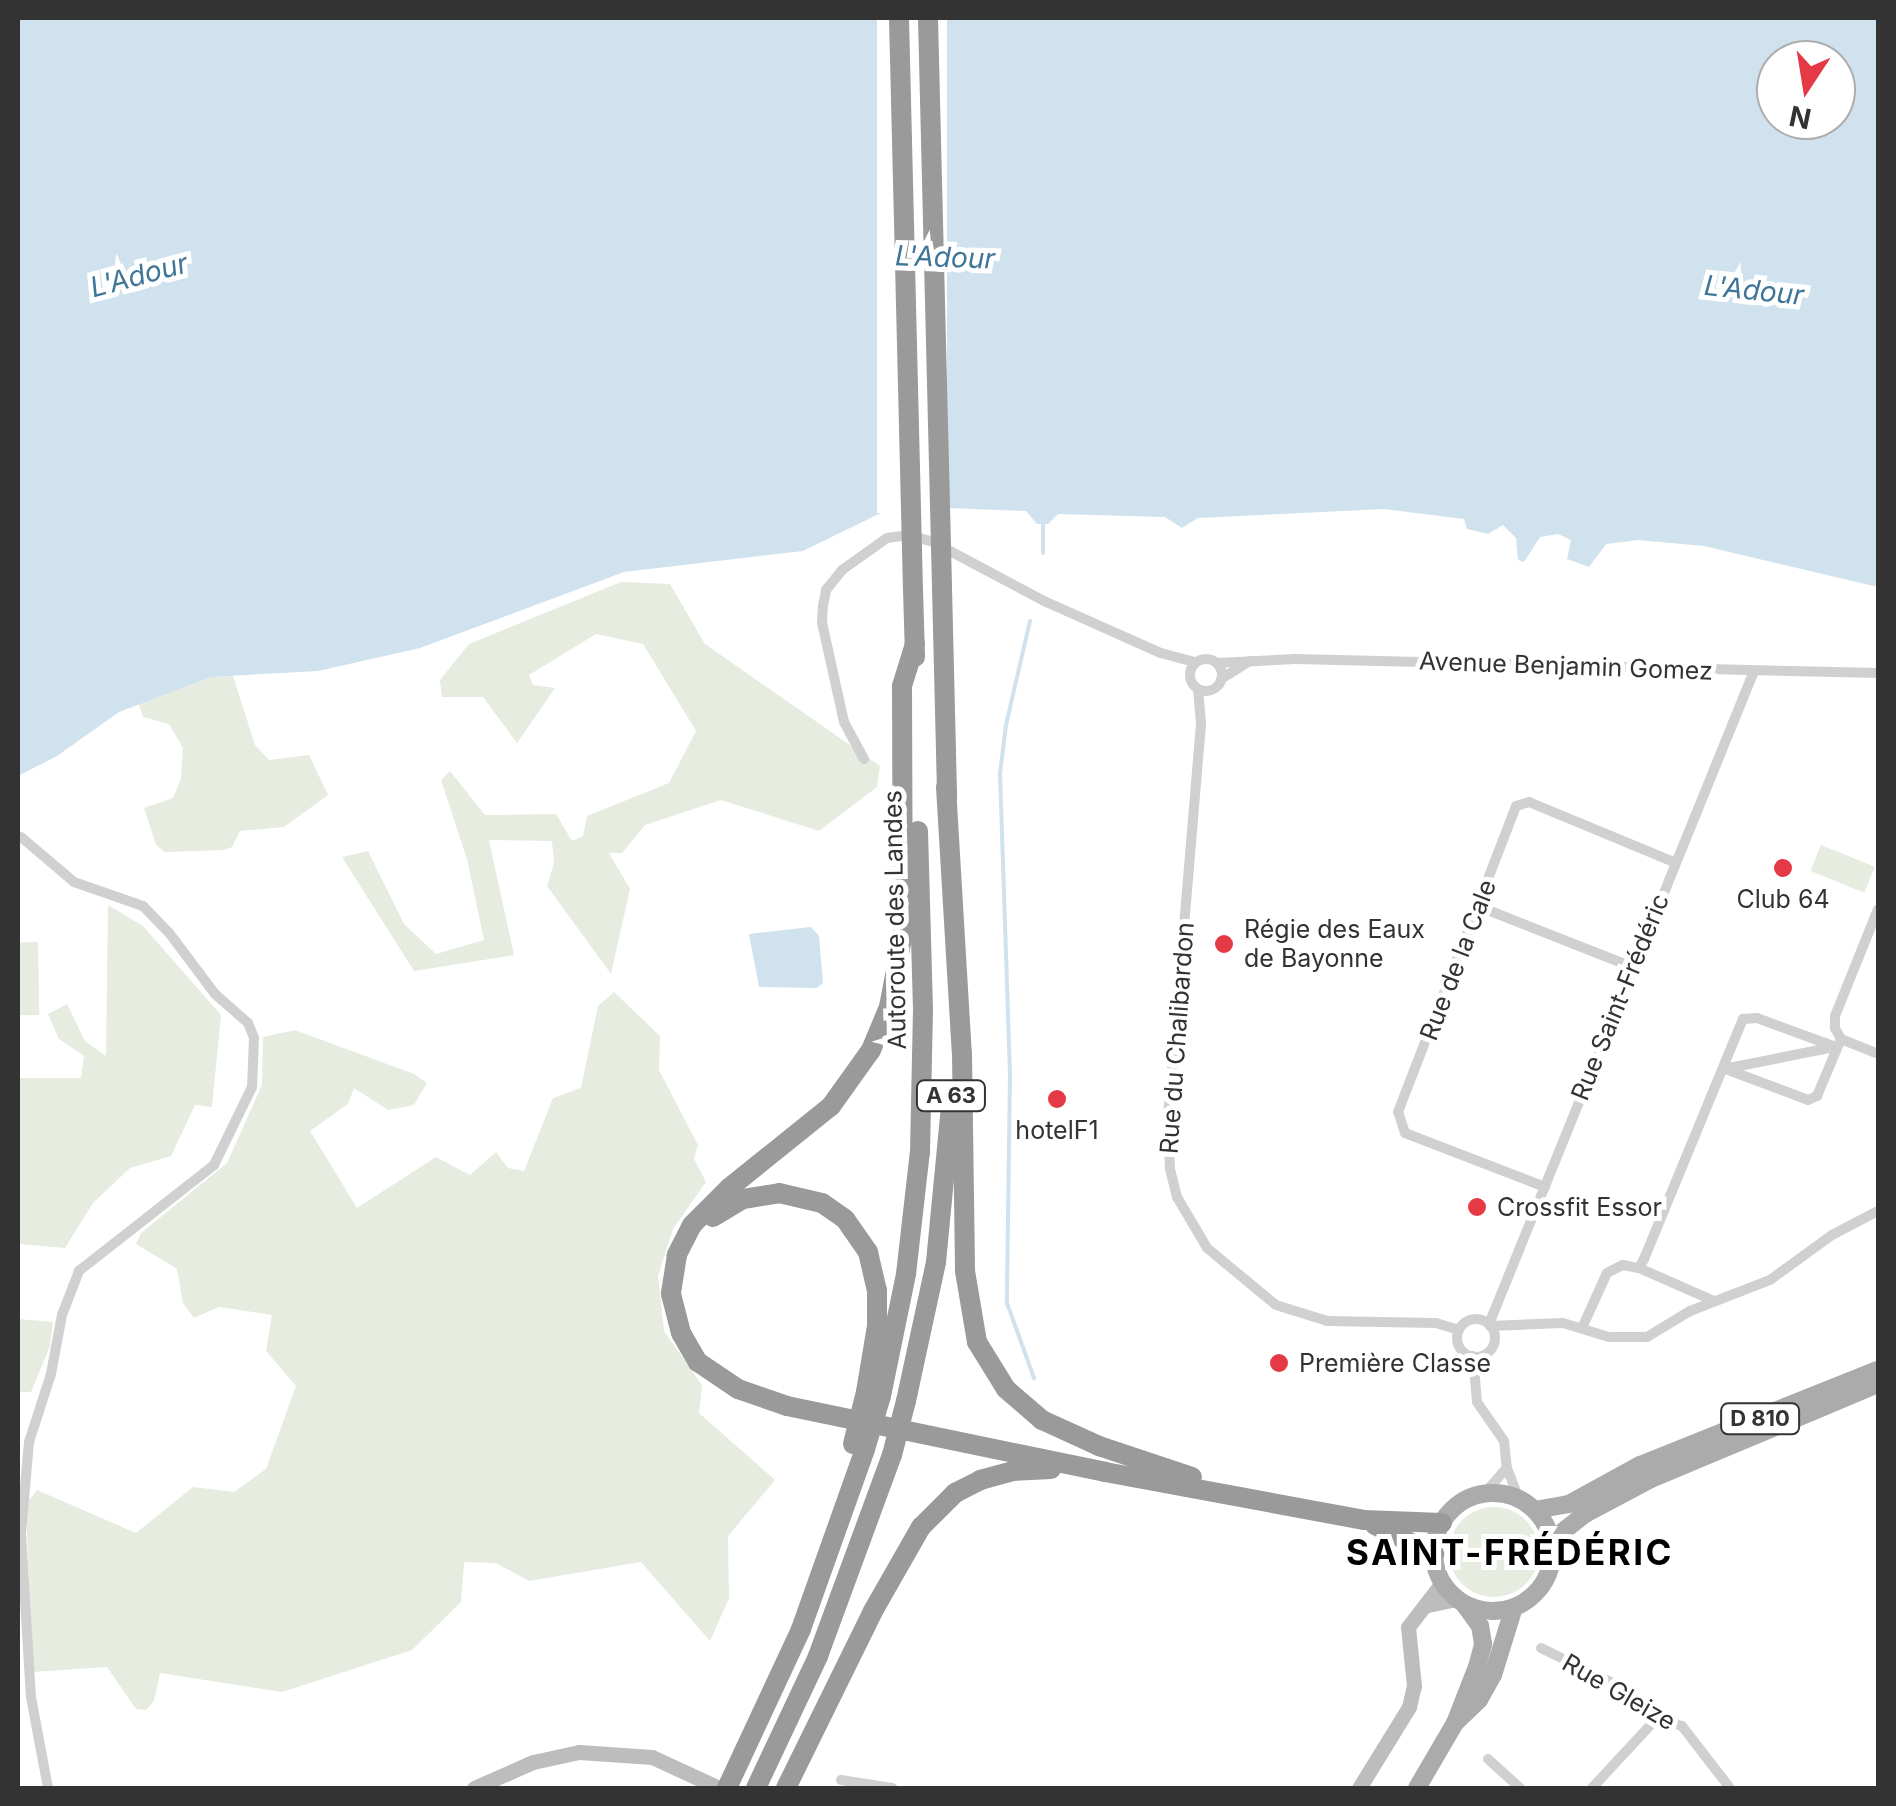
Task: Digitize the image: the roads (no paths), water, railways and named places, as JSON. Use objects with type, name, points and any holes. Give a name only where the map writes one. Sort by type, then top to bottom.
[{"type":"highway","name":"Autoroute des Landes","points":[[723,1788],[801,1629],[828,1553],[906,1274],[920,1152],[923,1010],[900,18]]},
{"type":"highway","name":"A 63","points":[[756,1788],[826,1638],[892,1456],[936,1262],[948,1160],[952,1009],[928,18]]},
{"type":"highway","points":[[915,644],[902,686],[903,933],[896,985],[881,1029],[859,1070],[831,1106],[710,1204],[692,1225],[677,1255],[671,1294],[682,1333],[698,1362],[738,1390],[788,1406],[1106,1472],[1364,1520],[1442,1523]]},
{"type":"highway","points":[[946,787],[962,1053],[966,1271],[977,1342],[1006,1389],[1028,1411],[1064,1433],[1260,1499]]},
{"type":"highway","points":[[677,1255],[721,1210],[753,1196],[801,1196],[834,1211],[862,1241],[874,1276],[874,1394]]},
{"type":"highway","points":[[786,1788],[894,1569],[932,1513],[955,1493],[997,1474],[1031,1469],[1106,1472]]},
{"type":"highway","points":[[1364,1520],[1434,1554]]},
{"type":"main road","name":"D 810","points":[[1527,1504],[1569,1504],[1640,1465],[1878,1370]]},
{"type":"main road","name":"D 810","points":[[1552,1540],[1585,1514],[1651,1479],[1878,1384]]},
{"type":"main road","points":[[1417,1788],[1455,1723],[1483,1644],[1480,1626],[1442,1583],[1434,1554],[1442,1523],[1453,1509],[1484,1494],[1527,1504],[1552,1540],[1548,1577],[1537,1593],[1514,1607],[1484,1611],[1461,1602]]},
{"type":"main road","points":[[1455,1723],[1479,1700],[1493,1675],[1514,1607]]},
{"type":"street","points":[[864,759],[844,722],[822,623],[826,590],[842,570],[888,538],[909,535],[962,556],[1044,601],[1161,653],[1195,662],[1210,659],[1217,663],[1222,680]]},
{"type":"street","points":[[1161,653],[1204,690],[1252,659]]},
{"type":"street","name":"Avenue Benjamin Gomez","points":[[1217,663],[1252,659],[1878,673]]},
{"type":"street","points":[[1190,676],[1195,662]]},
{"type":"street","name":"Rue Saint-Frédéric","points":[[1489,1325],[1754,670]]},
{"type":"street","name":"Rue du Chalibardon","points":[[1204,690],[1168,1118],[1170,1169],[1177,1197],[1206,1248],[1276,1305],[1327,1320],[1436,1323],[1458,1330]]},
{"type":"street","name":"Rue de la Cale","points":[[1545,1187],[1406,1133],[1398,1112],[1516,806],[1529,802],[1674,862]]},
{"type":"street","points":[[21,837],[74,882],[143,906],[170,934],[215,994],[248,1023],[254,1038],[252,1087],[214,1166],[79,1271],[62,1315],[51,1374],[29,1442],[20,1512],[30,1686],[48,1788]]},
{"type":"street","points":[[1480,907],[1632,967]]},
{"type":"street","points":[[1723,1068],[1808,1100],[1817,1096],[1838,1043],[1836,1016],[1878,909]]},
{"type":"street","points":[[1639,1268],[1747,1017],[1878,1054]]},
{"type":"street","points":[[1723,1068],[1745,1068],[1838,1043]]},
{"type":"street","points":[[1522,1321],[1494,1340],[1485,1354],[1473,1356],[1459,1346],[1458,1330],[1469,1320],[1489,1325],[1522,1321],[1582,1328],[1609,1337],[1647,1337],[1714,1301],[1770,1280],[1832,1235],[1878,1212]]},
{"type":"street","points":[[1582,1328],[1607,1273],[1622,1264],[1714,1301]]},
{"type":"street","points":[[1489,1325],[1494,1340]]},
{"type":"street","points":[[1473,1356],[1476,1402],[1504,1441],[1507,1468],[1527,1504]]},
{"type":"street","points":[[1484,1494],[1507,1468]]},
{"type":"street","points":[[1359,1788],[1409,1706],[1414,1686],[1408,1627],[1442,1583]]},
{"type":"street","points":[[1428,1605],[1461,1602]]},
{"type":"street","name":"Rue Gleize","points":[[1541,1648],[1623,1688],[1657,1718],[1682,1726],[1730,1788]]},
{"type":"street","points":[[1592,1788],[1657,1718]]},
{"type":"street","points":[[474,1788],[563,1754],[637,1756],[677,1767],[723,1788]]},
{"type":"street","points":[[1488,1758],[1520,1788]]},
{"type":"street","points":[[841,1780],[892,1788]]},
{"type":"water","name":"L'Adour","points":[[18,18],[1878,18],[1878,587],[1704,546],[1638,540],[1606,544],[1589,567],[1567,559],[1571,540],[1558,534],[1540,537],[1524,562],[1518,560],[1516,538],[1503,525],[1488,534],[1467,529],[1464,519],[1384,509],[1198,518],[1182,528],[1165,517],[1058,514],[1048,524],[1037,524],[1026,511],[895,506],[803,551],[624,572],[420,648],[318,671],[211,677],[119,712],[57,756],[18,776]]},
{"type":"water","points":[[811,927],[819,936],[823,983],[817,988],[759,987],[749,934]]},
{"type":"waterway","points":[[1043,522],[1043,553]]},
{"type":"waterway","points":[[1030,621],[1006,725],[1000,773],[1010,1075],[1007,1303],[1034,1378]]},
{"type":"place","name":"Club 64","points":[[1783,868]]},
{"type":"place","name":"Régie des Eaux de Bayonne","points":[[1224,944]]},
{"type":"place","name":"hotelF1","points":[[1057,1099]]},
{"type":"place","name":"Crossfit Essor","points":[[1477,1207]]},
{"type":"place","name":"Première Classe","points":[[1279,1363]]},
{"type":"district","name":"SAINT-FRÉDÉRIC","points":[[1510,1552]]}]
